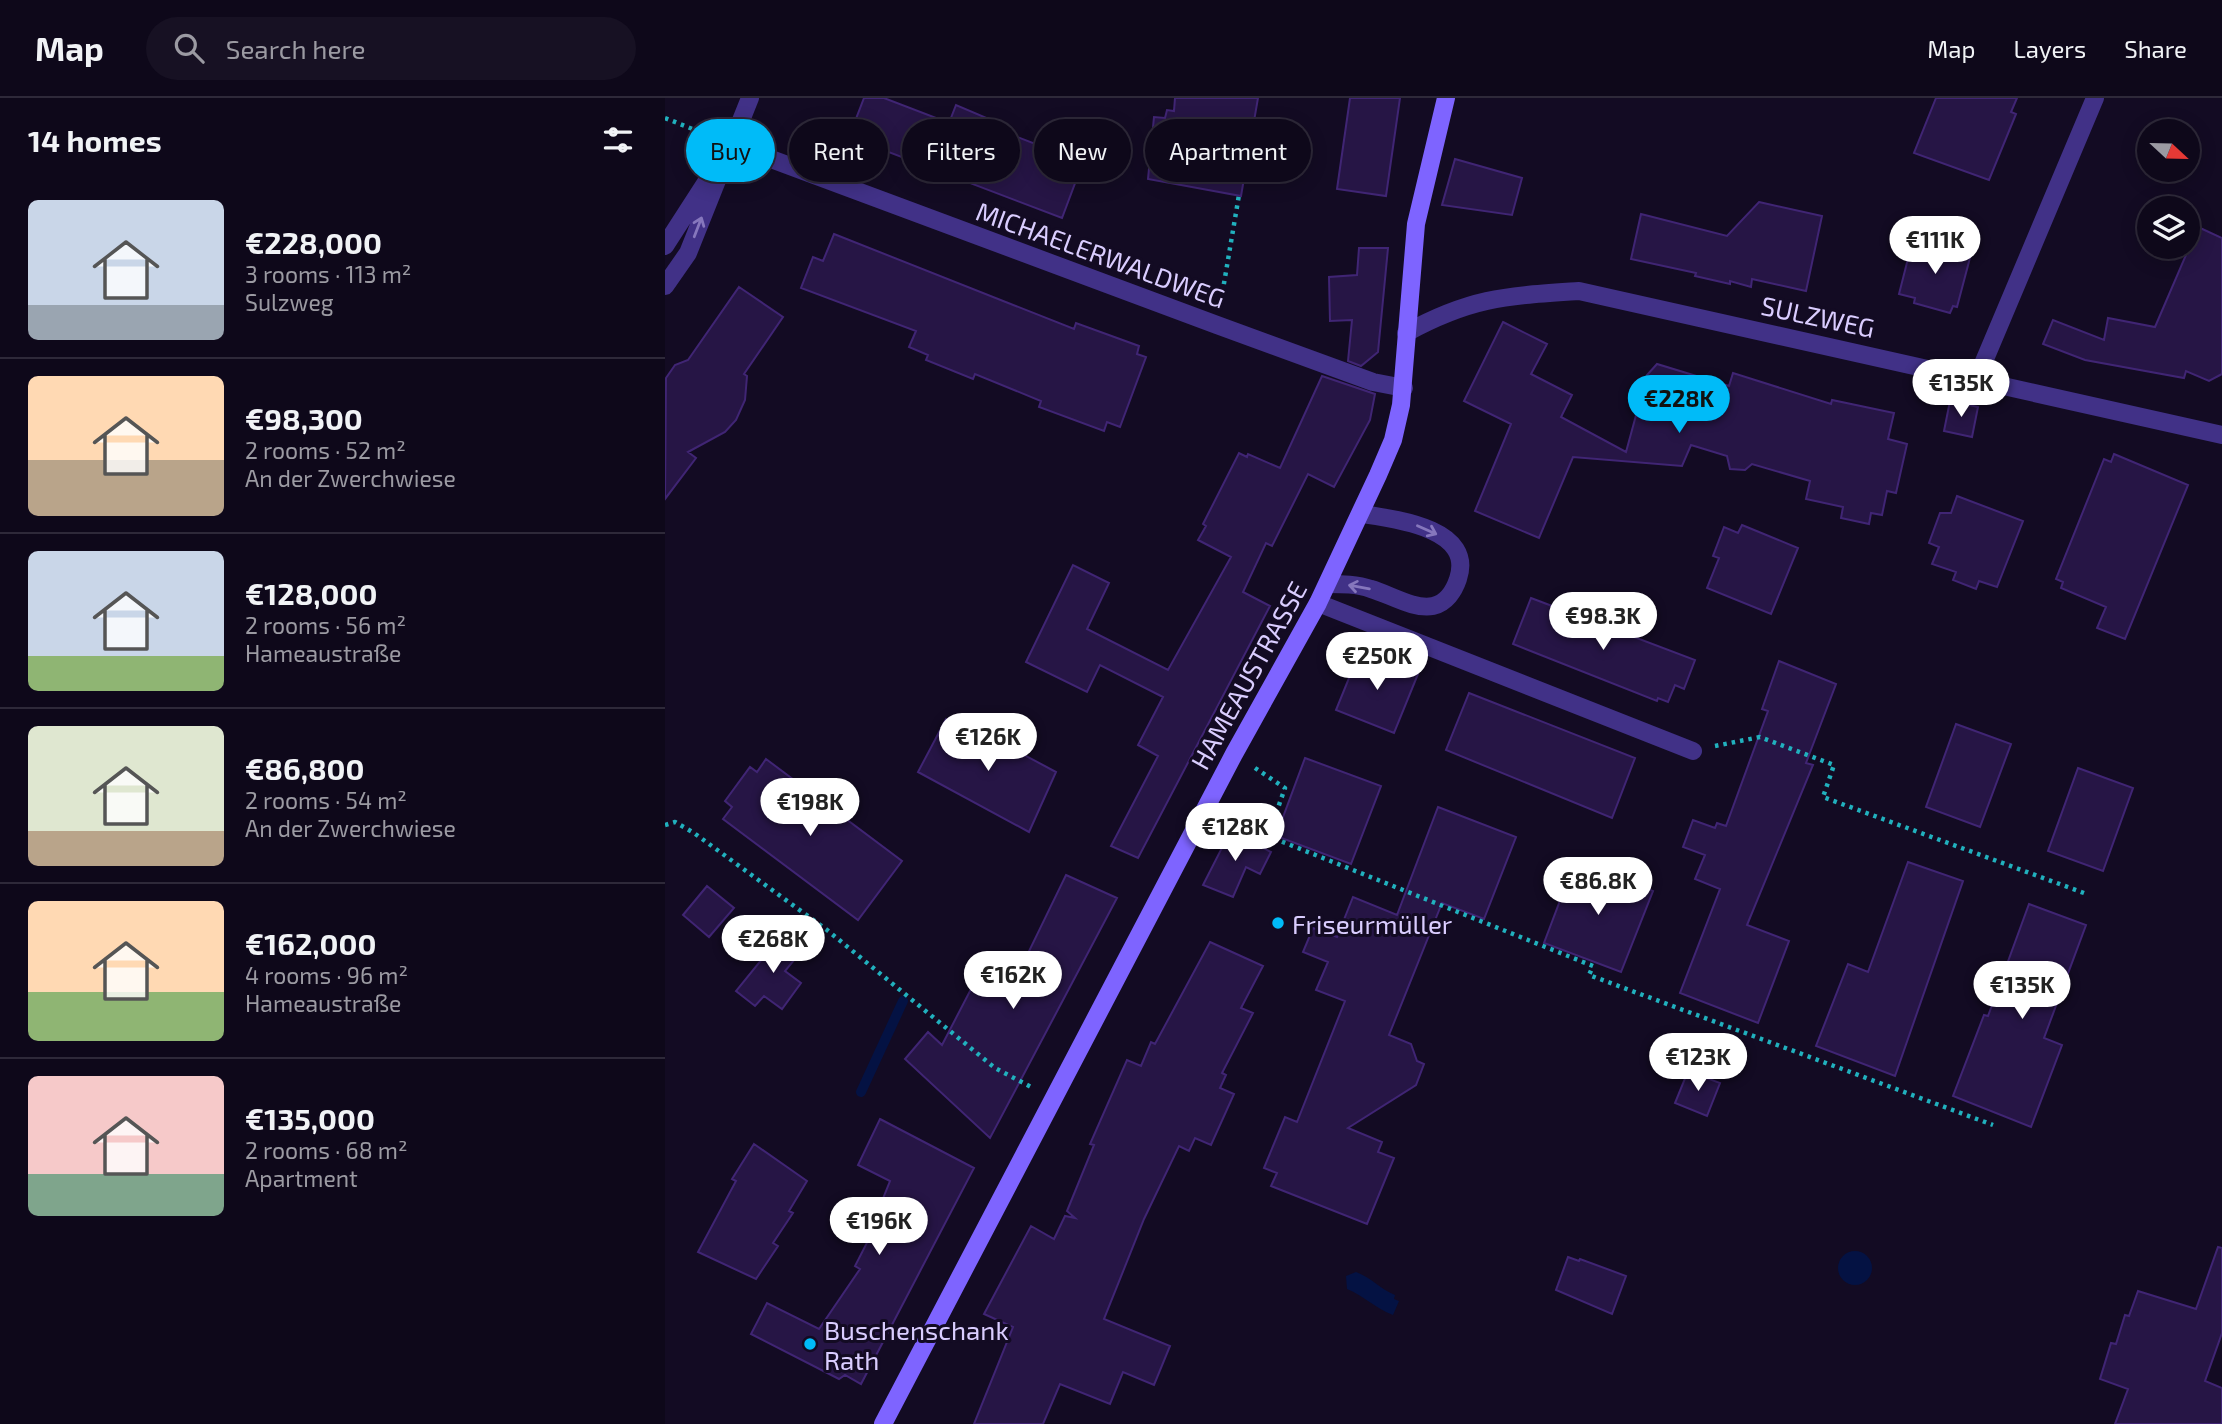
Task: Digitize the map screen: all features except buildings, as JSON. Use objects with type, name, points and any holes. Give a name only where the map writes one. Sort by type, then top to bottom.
[{"type":"main road","name":"HAMEAUSTRASSE","points":[[883,1424],[1234,754],[1328,584],[1393,440],[1403,388],[1416,224],[1446,98]]},
{"type":"street","points":[[741,119],[750,98]]},
{"type":"street","points":[[1977,378],[2095,98]]},
{"type":"street","name":"MICHAELERWALDWEG","points":[[775,160],[1217,326],[1373,382],[1403,388]]},
{"type":"street","points":[[665,246],[706,182]]},
{"type":"street","points":[[665,286],[688,253],[716,182]]},
{"type":"street","name":"SULZWEG","points":[[1406,333],[1445,312],[1494,297],[1579,291],[2222,435]]},
{"type":"street","name":"HAMEAUSTRASSE","points":[[1328,584],[1369,588],[1413,603],[1432,606],[1447,599],[1456,585],[1462,569],[1461,556],[1454,546],[1418,525],[1361,514]]},
{"type":"street","points":[[1318,603],[1693,751]]},
{"type":"path","points":[[665,118],[686,126]]},
{"type":"path","points":[[1217,326],[1239,195]]},
{"type":"path","points":[[1693,751],[1760,737],[1834,765],[1823,797],[2084,893]]},
{"type":"path","points":[[1234,754],[1285,788],[1268,836],[1593,966],[1589,975],[1993,1125]]},
{"type":"path","points":[[665,825],[675,822],[720,851],[827,930],[995,1068],[1051,1100]]},
{"type":"shaded area","points":[[1855,1251],[1867,1256],[1872,1268],[1867,1280],[1855,1285],[1843,1280],[1838,1268],[1843,1256]]},
{"type":"shaded area","points":[[1356,1272],[1395,1295],[1394,1299],[1399,1301],[1393,1315],[1347,1289],[1346,1276]]},
{"type":"waterway","points":[[861,1092],[903,1001]]},
{"type":"place","name":"Friseurmüller","points":[[1278,923]]},
{"type":"place","name":"Buschenschank Rath","points":[[810,1344]]}]
